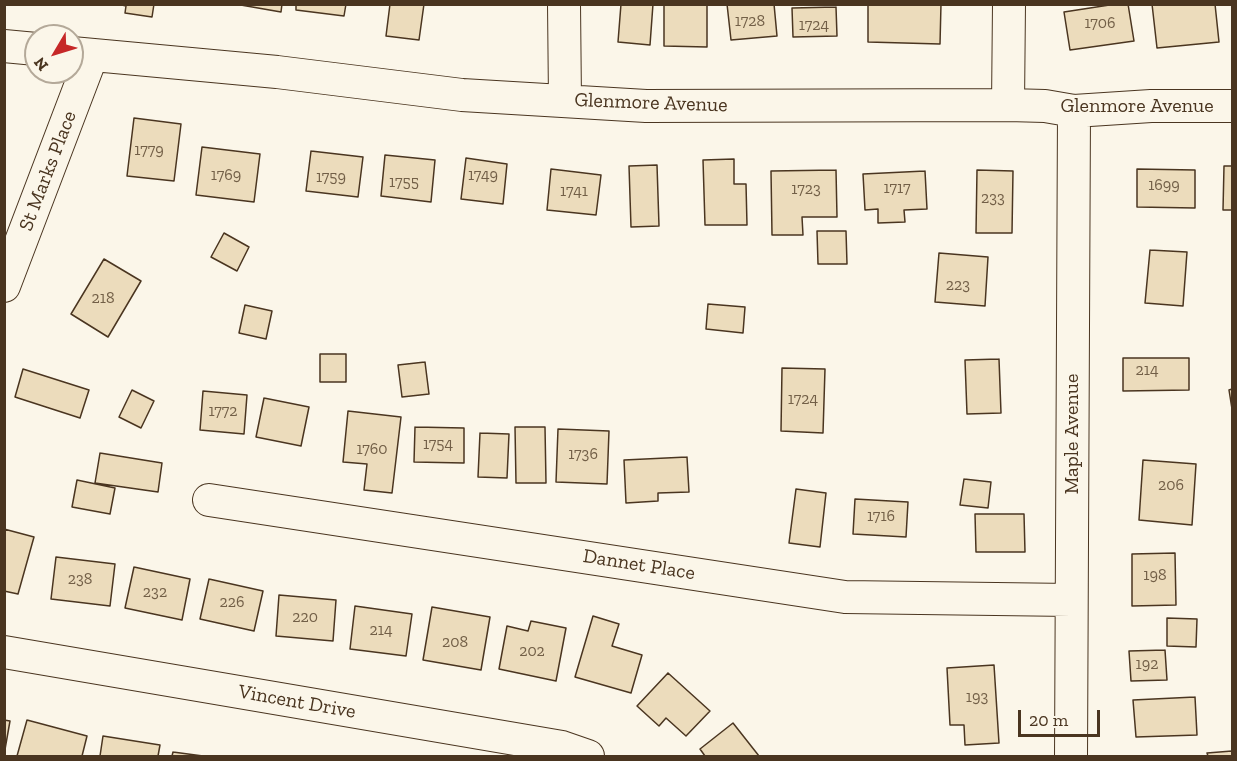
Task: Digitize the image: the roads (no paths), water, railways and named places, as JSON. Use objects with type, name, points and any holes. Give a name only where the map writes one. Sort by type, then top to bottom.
[{"type":"street","points":[[564,4],[565,101]]},
{"type":"street","points":[[1008,4],[1008,105]]},
{"type":"street","points":[[4,46],[24,48]]},
{"type":"street","name":"Glenmore Avenue","points":[[84,54],[278,72],[462,95],[646,106],[1008,105],[1045,106],[1074,111],[1151,105],[1233,106]]},
{"type":"street","name":"St Marks Place","points":[[4,286],[72,84]]},
{"type":"street","name":"Maple Avenue","points":[[1071,756],[1074,111]]},
{"type":"street","name":"Dannet Place","points":[[209,500],[845,597],[1071,600]]},
{"type":"street","name":"Vincent Drive","points":[[4,652],[562,747],[588,756]]}]
